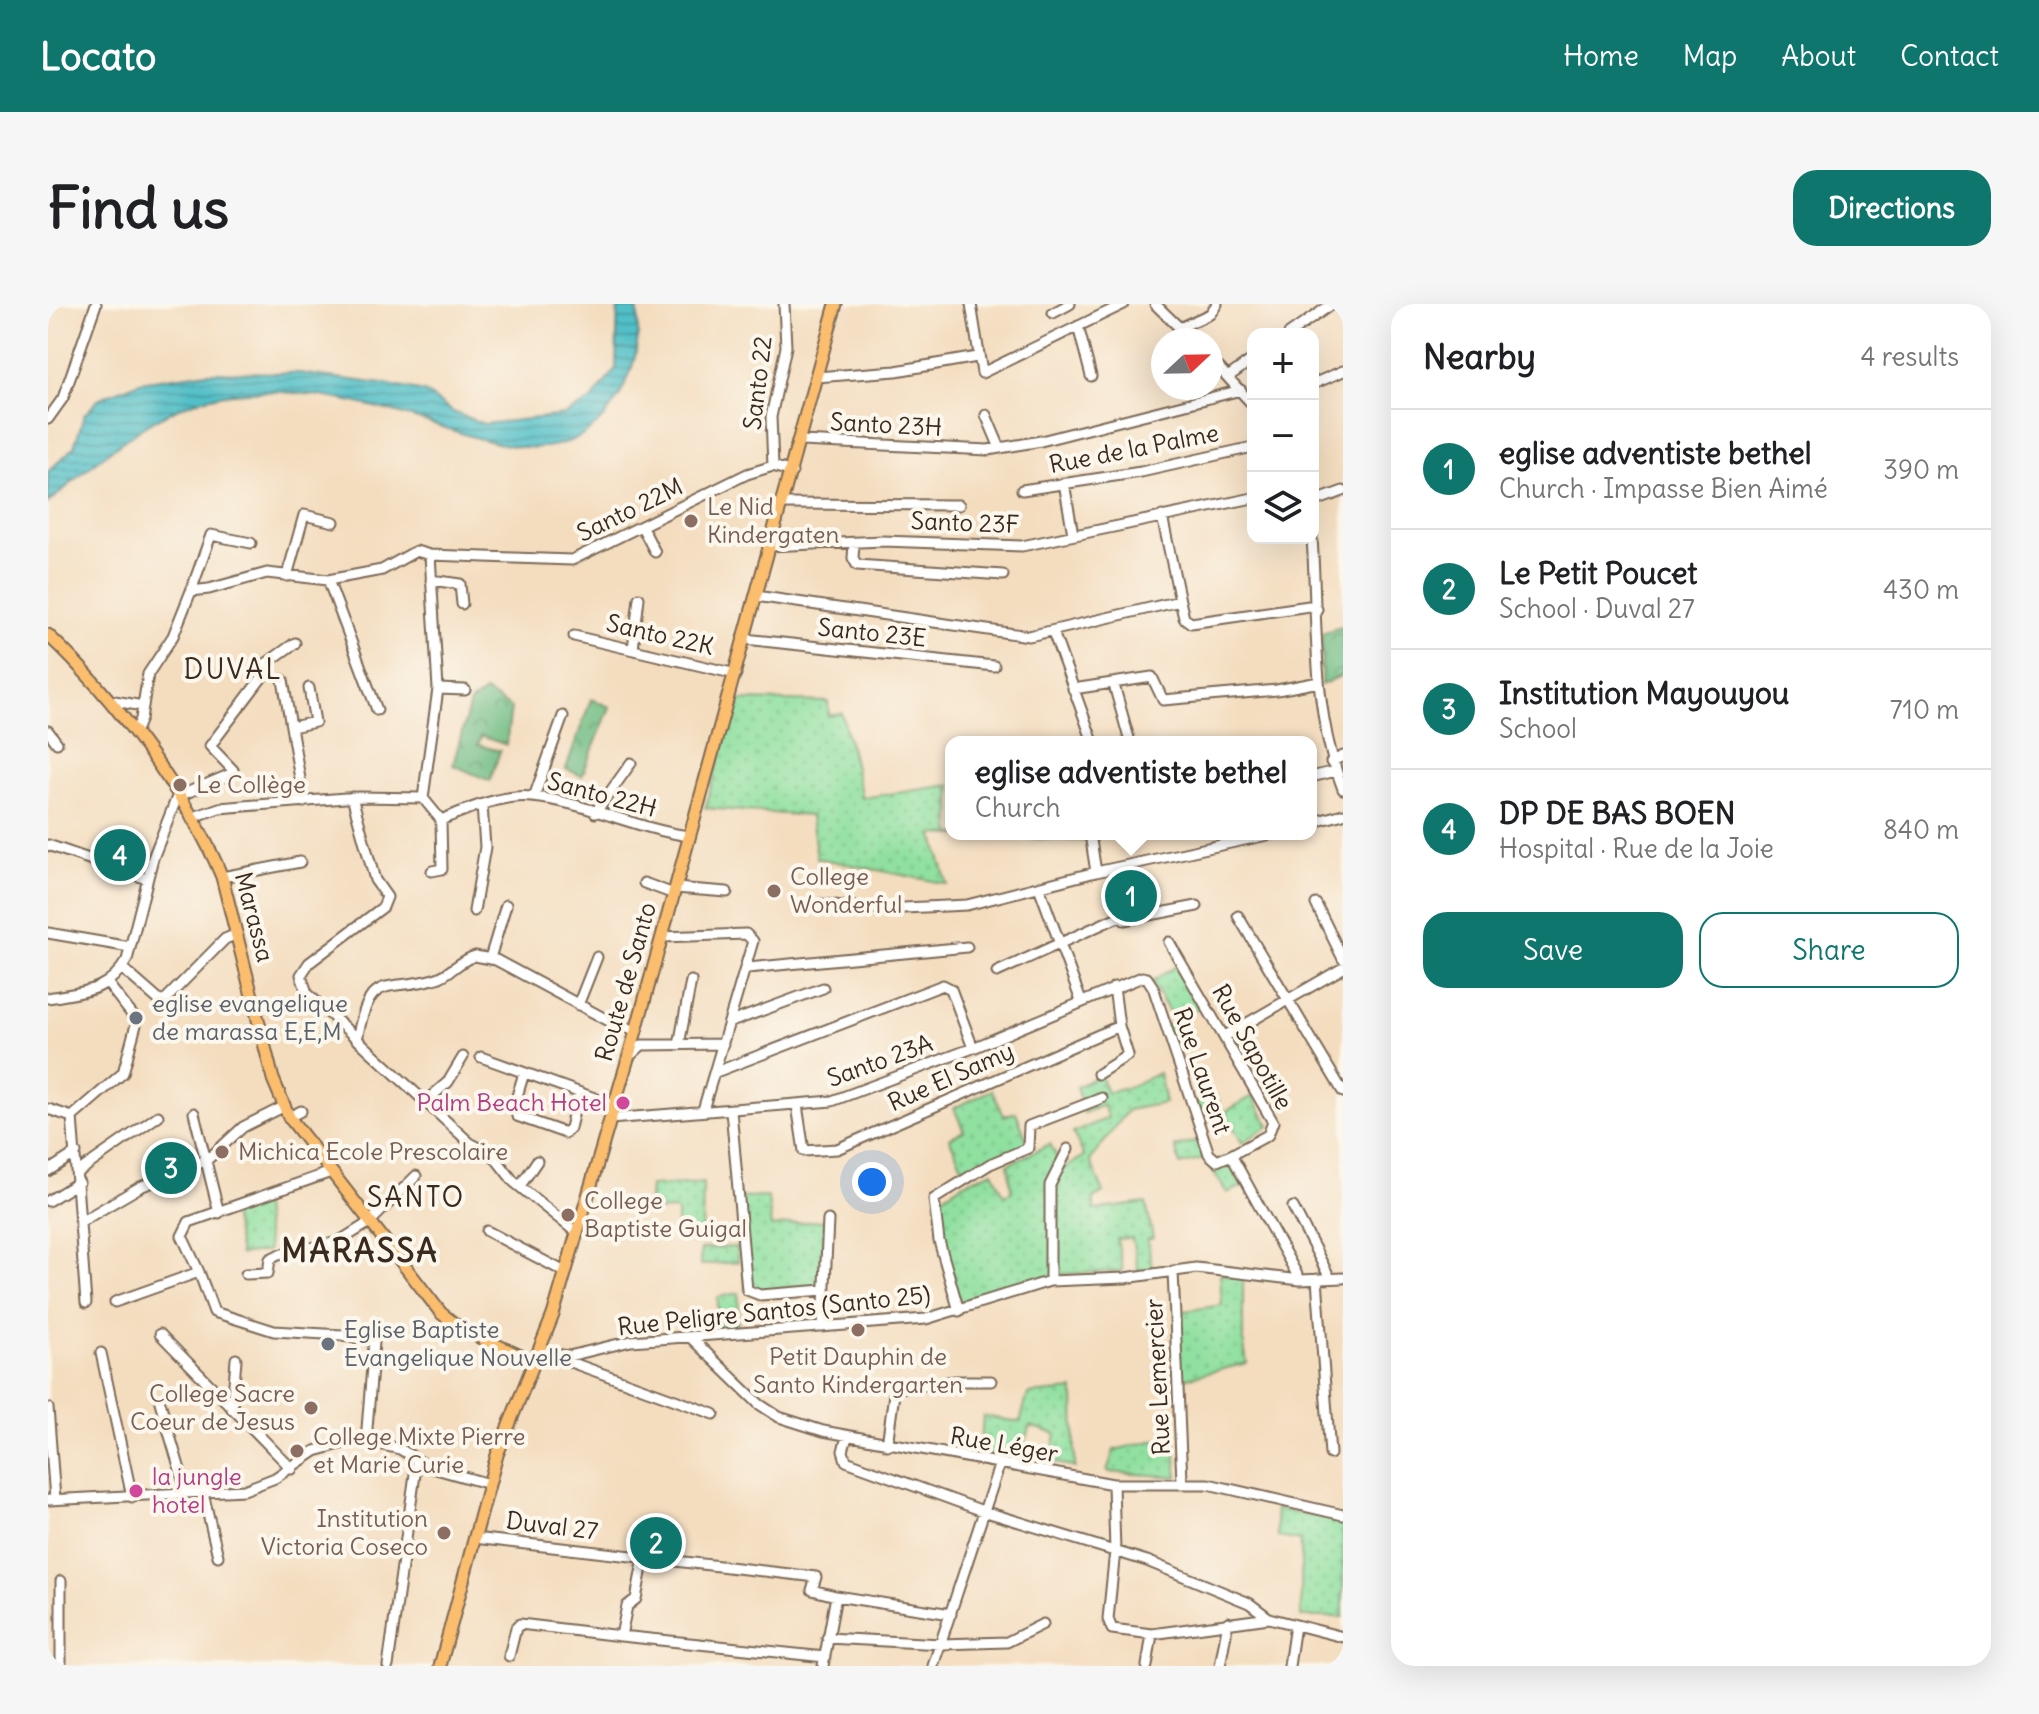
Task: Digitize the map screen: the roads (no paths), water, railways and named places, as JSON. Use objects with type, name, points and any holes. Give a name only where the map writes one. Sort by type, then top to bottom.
[{"type":"main road","name":"Route de Santo","points":[[440,1666],[489,1484],[565,1272],[636,1031],[736,674],[768,546],[801,441],[836,304]]},
{"type":"main road","name":"Marassa","points":[[48,635],[70,656],[135,733],[191,818],[222,877],[286,1112],[452,1324],[537,1357]]},
{"type":"street","points":[[50,412],[63,398],[96,304]]},
{"type":"street","name":"Santo 22","points":[[773,466],[771,417],[786,347],[784,304]]},
{"type":"street","points":[[971,304],[977,357],[982,373],[1124,304]]},
{"type":"street","points":[[1053,313],[1070,304]]},
{"type":"street","points":[[1155,304],[1179,328],[1210,314],[1217,304]]},
{"type":"street","points":[[1298,328],[1332,304]]},
{"type":"street","points":[[1078,326],[1091,376]]},
{"type":"street","points":[[816,377],[896,371],[977,357]]},
{"type":"street","points":[[1228,377],[1247,363]]},
{"type":"street","points":[[1319,381],[1343,371]]},
{"type":"street","points":[[1223,372],[1249,400]]},
{"type":"street","name":"Santo 23H","points":[[801,441],[1000,448],[1041,441],[1241,390]]},
{"type":"street","points":[[986,415],[1000,448]]},
{"type":"street","name":"Rue de la Palme","points":[[1022,490],[1141,472],[1247,448]]},
{"type":"street","points":[[773,466],[792,472]]},
{"type":"street","name":"Santo 22M","points":[[191,591],[267,573],[328,580],[382,570],[416,551],[430,555],[572,560],[747,474],[773,466]]},
{"type":"street","points":[[1064,483],[1073,534]]},
{"type":"street","points":[[1319,500],[1343,491]]},
{"type":"street","name":"Santo 23F","points":[[768,546],[883,541],[1022,546],[1247,499]]},
{"type":"street","points":[[782,504],[959,505]]},
{"type":"street","points":[[287,576],[304,515],[334,522]]},
{"type":"street","points":[[1162,516],[1184,618],[1191,623],[1309,606],[1317,609]]},
{"type":"street","points":[[642,527],[655,552]]},
{"type":"street","points":[[135,733],[148,674],[173,636],[211,535],[251,543]]},
{"type":"street","points":[[854,544],[853,558],[857,565],[1003,575]]},
{"type":"street","points":[[1312,544],[1319,682],[1333,766],[1343,789]]},
{"type":"street","points":[[430,555],[438,689],[423,798],[441,820],[442,869],[432,871]]},
{"type":"street","points":[[328,580],[377,710]]},
{"type":"street","points":[[431,580],[460,584],[462,604]]},
{"type":"street","points":[[756,596],[1029,636],[1180,601]]},
{"type":"street","points":[[633,649],[639,598]]},
{"type":"street","points":[[1053,632],[1091,736]]},
{"type":"street","name":"Santo 22K","points":[[574,636],[736,674]]},
{"type":"street","name":"Santo 23E","points":[[745,639],[994,666]]},
{"type":"street","points":[[48,998],[90,993],[108,984],[122,968],[147,879],[177,797],[231,774],[233,770],[210,746],[263,676],[264,665],[295,643]]},
{"type":"street","points":[[1073,689],[1152,677],[1161,699],[1166,700],[1277,690],[1319,682]]},
{"type":"street","points":[[283,680],[304,802]]},
{"type":"street","points":[[1114,685],[1128,736]]},
{"type":"street","points":[[292,727],[315,722],[309,688]]},
{"type":"street","points":[[438,689],[465,690]]},
{"type":"street","points":[[109,700],[143,706]]},
{"type":"street","points":[[534,797],[563,716]]},
{"type":"street","points":[[48,731],[57,743]]},
{"type":"street","points":[[1317,774],[1333,766],[1343,756]]},
{"type":"street","points":[[595,813],[631,763]]},
{"type":"street","points":[[191,818],[219,808],[352,797],[423,798]]},
{"type":"street","points":[[352,797],[375,880],[387,897],[383,907],[309,963],[301,975],[307,993],[470,1143],[493,1155],[520,1186],[577,1233]]},
{"type":"street","name":"Santo 22H","points":[[441,820],[482,805],[534,797],[641,828],[689,836]]},
{"type":"street","points":[[474,911],[485,847],[482,805]]},
{"type":"street","points":[[1317,821],[1343,814]]},
{"type":"street","points":[[1091,840],[1096,872]]},
{"type":"street","points":[[820,904],[883,909],[967,905],[1096,872],[1244,840]]},
{"type":"street","points":[[48,845],[147,879]]},
{"type":"street","points":[[222,877],[300,862]]},
{"type":"street","points":[[644,883],[674,891],[727,892]]},
{"type":"street","points":[[1039,887],[1081,1001]]},
{"type":"street","points":[[1316,904],[1343,959]]},
{"type":"street","points":[[490,958],[506,905]]},
{"type":"street","points":[[997,972],[1120,916],[1124,920],[1197,906]]},
{"type":"street","points":[[1238,916],[1340,1082],[1343,1092]]},
{"type":"street","points":[[48,933],[130,947]]},
{"type":"street","points":[[122,968],[162,1003],[225,939],[237,934]]},
{"type":"street","points":[[662,937],[746,934],[753,941],[748,968],[703,1110]]},
{"type":"street","name":"Rue Sapotille","points":[[1169,942],[1225,1036],[1274,1128],[1268,1135],[1231,1155]]},
{"type":"street","points":[[748,968],[967,947]]},
{"type":"street","points":[[578,1005],[597,957]]},
{"type":"street","points":[[357,1040],[362,1012],[387,984],[439,978],[467,959],[490,958],[578,1005],[636,1031]]},
{"type":"street","points":[[1225,1036],[1343,968]]},
{"type":"street","name":"Santo 23A","points":[[610,1119],[832,1101],[973,1048],[1114,987],[1147,978]]},
{"type":"street","name":"Rue Laurent","points":[[1147,978],[1209,1154],[1217,1161],[1231,1155]]},
{"type":"street","points":[[679,1045],[691,981]]},
{"type":"street","points":[[72,1117],[123,1073],[137,1021],[108,984]]},
{"type":"street","points":[[716,1072],[943,985],[951,989],[973,1048]]},
{"type":"street","points":[[1098,1074],[1128,1055],[1119,1026],[1114,987]]},
{"type":"street","points":[[731,1022],[823,988]]},
{"type":"street","name":"Rue El Samy","points":[[797,1105],[804,1151],[837,1149],[1119,1026]]},
{"type":"street","points":[[626,1062],[642,1045],[723,1044]]},
{"type":"street","points":[[425,1102],[448,1082],[463,1057]]},
{"type":"street","points":[[481,1057],[614,1105]]},
{"type":"street","points":[[524,1073],[513,1110],[517,1116],[565,1133],[570,1128],[578,1094]]},
{"type":"street","points":[[959,1311],[939,1241],[934,1199],[990,1164],[1028,1148],[1029,1126],[1102,1098]]},
{"type":"street","points":[[48,1109],[72,1117]]},
{"type":"street","points":[[731,1110],[747,1290],[760,1295],[824,1290]]},
{"type":"street","points":[[82,1221],[140,1187],[207,1160],[243,1127],[286,1112],[301,1111]]},
{"type":"street","points":[[194,1113],[219,1213]]},
{"type":"street","points":[[48,1201],[158,1116]]},
{"type":"street","points":[[72,1117],[79,1177],[86,1303]]},
{"type":"street","points":[[1050,1281],[1050,1185],[1068,1149]]},
{"type":"street","points":[[48,1171],[76,1153]]},
{"type":"street","points":[[1231,1155],[1300,1280]]},
{"type":"street","points":[[520,1186],[537,1161]]},
{"type":"street","points":[[331,1172],[189,1222],[182,1236],[214,1312],[274,1331],[342,1335],[374,1342],[366,1441]]},
{"type":"street","points":[[246,1274],[268,1273],[270,1259],[328,1247],[370,1222],[416,1176]]},
{"type":"street","points":[[1293,1207],[1330,1278]]},
{"type":"street","points":[[823,1327],[828,1220]]},
{"type":"street","points":[[487,1231],[565,1272]]},
{"type":"street","name":"Rue Peligre Santos (Santo 25)","points":[[537,1357],[589,1354],[631,1341],[926,1319],[1050,1281],[1125,1278],[1214,1268],[1300,1280],[1343,1278]]},
{"type":"street","name":"Rue Lemercier","points":[[1173,1271],[1182,1481]]},
{"type":"street","points":[[115,1302],[199,1272]]},
{"type":"street","points":[[1317,1279],[1330,1454]]},
{"type":"street","points":[[160,1334],[292,1469]]},
{"type":"street","name":"Rue Léger","points":[[690,1337],[731,1379],[779,1417],[847,1437],[1113,1484],[1182,1481],[1343,1515]]},
{"type":"street","points":[[101,1353],[132,1497]]},
{"type":"street","points":[[558,1357],[714,1414]]},
{"type":"street","points":[[232,1409],[236,1359]]},
{"type":"street","points":[[887,1445],[894,1394],[898,1388],[991,1381]]},
{"type":"street","points":[[160,1402],[186,1490]]},
{"type":"street","points":[[48,1408],[52,1500],[254,1487],[292,1469],[315,1451],[366,1441],[400,1449],[429,1467],[489,1484]]},
{"type":"street","points":[[847,1437],[843,1451],[846,1461],[983,1511],[1115,1551],[1249,1603],[1269,1618]]},
{"type":"street","points":[[388,1666],[417,1460]]},
{"type":"street","points":[[933,1666],[1000,1463]]},
{"type":"street","points":[[1113,1484],[1115,1551],[1109,1624],[1116,1631],[1152,1634],[1269,1618],[1343,1637]]},
{"type":"street","points":[[202,1489],[218,1556]]},
{"type":"street","name":"Duval 27","points":[[474,1538],[816,1577],[812,1590],[836,1596]]},
{"type":"street","points":[[621,1636],[627,1606],[636,1599],[644,1557]]},
{"type":"street","points":[[61,1581],[61,1666]]},
{"type":"street","points":[[509,1656],[516,1628],[520,1624],[824,1662],[836,1596],[951,1614]]},
{"type":"street","points":[[1220,1666],[1228,1622]]},
{"type":"street","points":[[827,1638],[942,1644],[1007,1642],[1043,1624]]},
{"type":"street","points":[[1289,1666],[1295,1625]]},
{"type":"street","points":[[1147,1666],[1152,1634]]},
{"type":"water","points":[[618,304],[637,304],[637,345],[631,371],[612,407],[591,430],[566,443],[540,447],[512,446],[339,399],[297,393],[233,393],[206,398],[157,419],[111,450],[48,503],[48,472],[74,447],[84,415],[100,398],[140,382],[208,372],[299,373],[424,392],[453,412],[484,424],[564,415],[592,400],[616,368]]},
{"type":"place","name":"Le Nid Kindergaten","points":[[691,521]]},
{"type":"place","name":"Le Collège","points":[[180,785]]},
{"type":"place","name":"DP DE BAS BOEN","points":[[120,855]]},
{"type":"place","name":"College Wonderful","points":[[774,891]]},
{"type":"place","name":"eglise adventiste bethel","points":[[1131,896]]},
{"type":"place","name":"eglise evangelique de marassa E,E,M","points":[[136,1018]]},
{"type":"place","name":"Palm Beach Hotel","points":[[623,1103]]},
{"type":"place","name":"Michica Ecole Prescolaire","points":[[222,1152]]},
{"type":"place","name":"Institution Mayouyou","points":[[171,1168]]},
{"type":"place","name":"College Baptiste Guigal","points":[[568,1215]]},
{"type":"place","name":"Petit Dauphin de Santo Kindergarten","points":[[858,1330]]},
{"type":"place","name":"Eglise Baptiste Evangelique Nouvelle","points":[[328,1344]]},
{"type":"place","name":"College Sacre Coeur de Jesus","points":[[311,1408]]},
{"type":"place","name":"College Mixte Pierre et Marie Curie","points":[[297,1451]]},
{"type":"place","name":"la jungle hotel","points":[[136,1491]]},
{"type":"place","name":"Institution Victoria Coseco","points":[[444,1533]]},
{"type":"place","name":"Le Petit Poucet","points":[[656,1543]]},
{"type":"district","name":"DUVAL","points":[[233,669]]},
{"type":"district","name":"SANTO","points":[[416,1197]]},
{"type":"district","name":"MARASSA","points":[[360,1251]]}]
